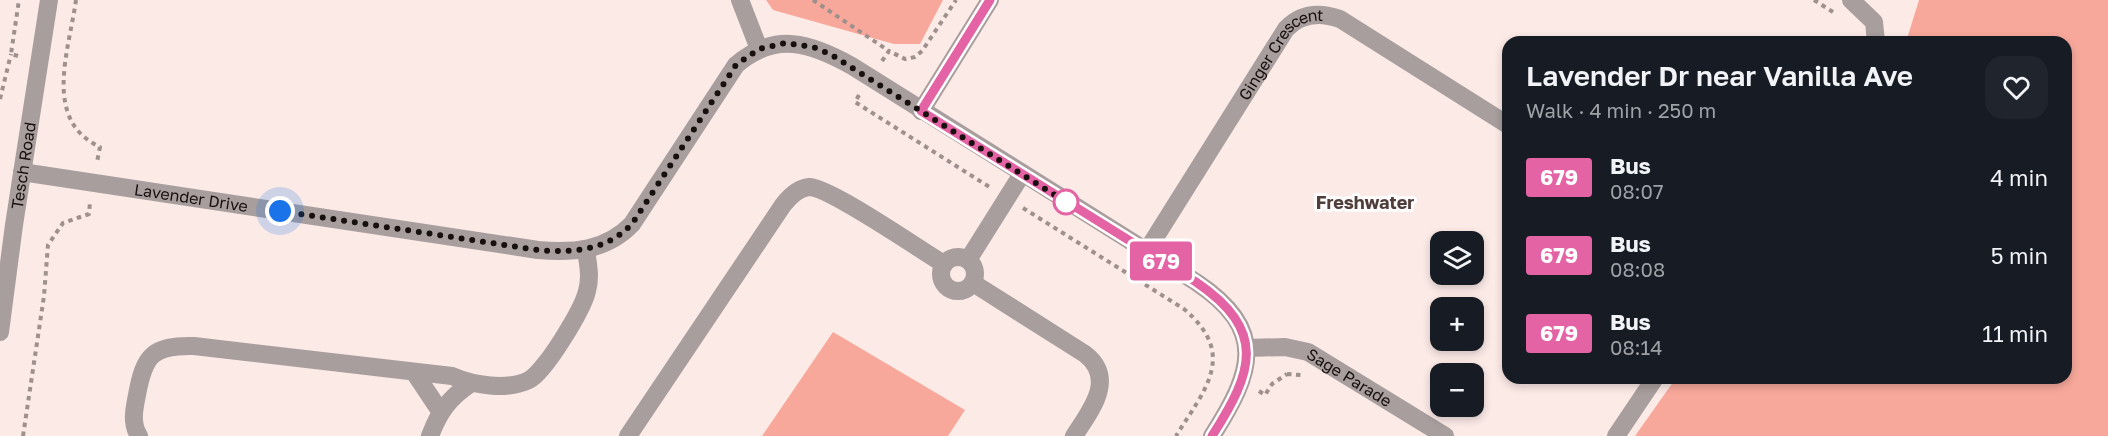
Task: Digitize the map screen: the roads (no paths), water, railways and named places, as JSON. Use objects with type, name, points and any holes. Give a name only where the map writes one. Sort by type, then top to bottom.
[{"type":"street","name":"Tesch Road","points":[[0,332],[22,172],[50,0]]},
{"type":"street","points":[[740,0],[759,49]]},
{"type":"street","points":[[921,111],[990,0]]},
{"type":"street","points":[[1851,0],[1874,22],[1875,36]]},
{"type":"street","name":"Ginger Crescent","points":[[1146,252],[1286,29],[1304,16],[1326,15],[1340,19],[1502,121]]},
{"type":"street","name":"Lavender Drive","points":[[22,172],[538,250],[572,252],[586,250],[612,240],[632,224],[728,74],[747,55],[759,49],[785,43],[813,47],[830,54],[1196,282],[1226,305],[1240,327],[1246,348],[1242,384],[1212,436]]},
{"type":"street","points":[[968,260],[1022,174]]},
{"type":"street","points":[[628,436],[783,205],[796,191],[808,187],[830,194],[944,264]]},
{"type":"street","points":[[139,436],[134,417],[141,371],[149,357],[163,348],[194,346],[452,376],[470,384],[513,385],[531,380],[538,374],[585,298],[589,273],[586,250]]},
{"type":"street","points":[[952,258],[968,260],[974,268],[973,283],[959,292],[948,289],[940,275],[944,264],[952,258]]},
{"type":"street","points":[[973,283],[1085,354],[1097,366],[1101,380],[1099,393],[1074,436]]},
{"type":"street","name":"Sage Parade","points":[[1246,348],[1285,347],[1308,352],[1445,436]]},
{"type":"street","points":[[414,372],[440,411]]},
{"type":"street","points":[[430,436],[440,411],[450,399],[470,384]]},
{"type":"street","points":[[1616,436],[1651,384]]},
{"type":"district","name":"Freshwater","points":[[1365,202]]}]
